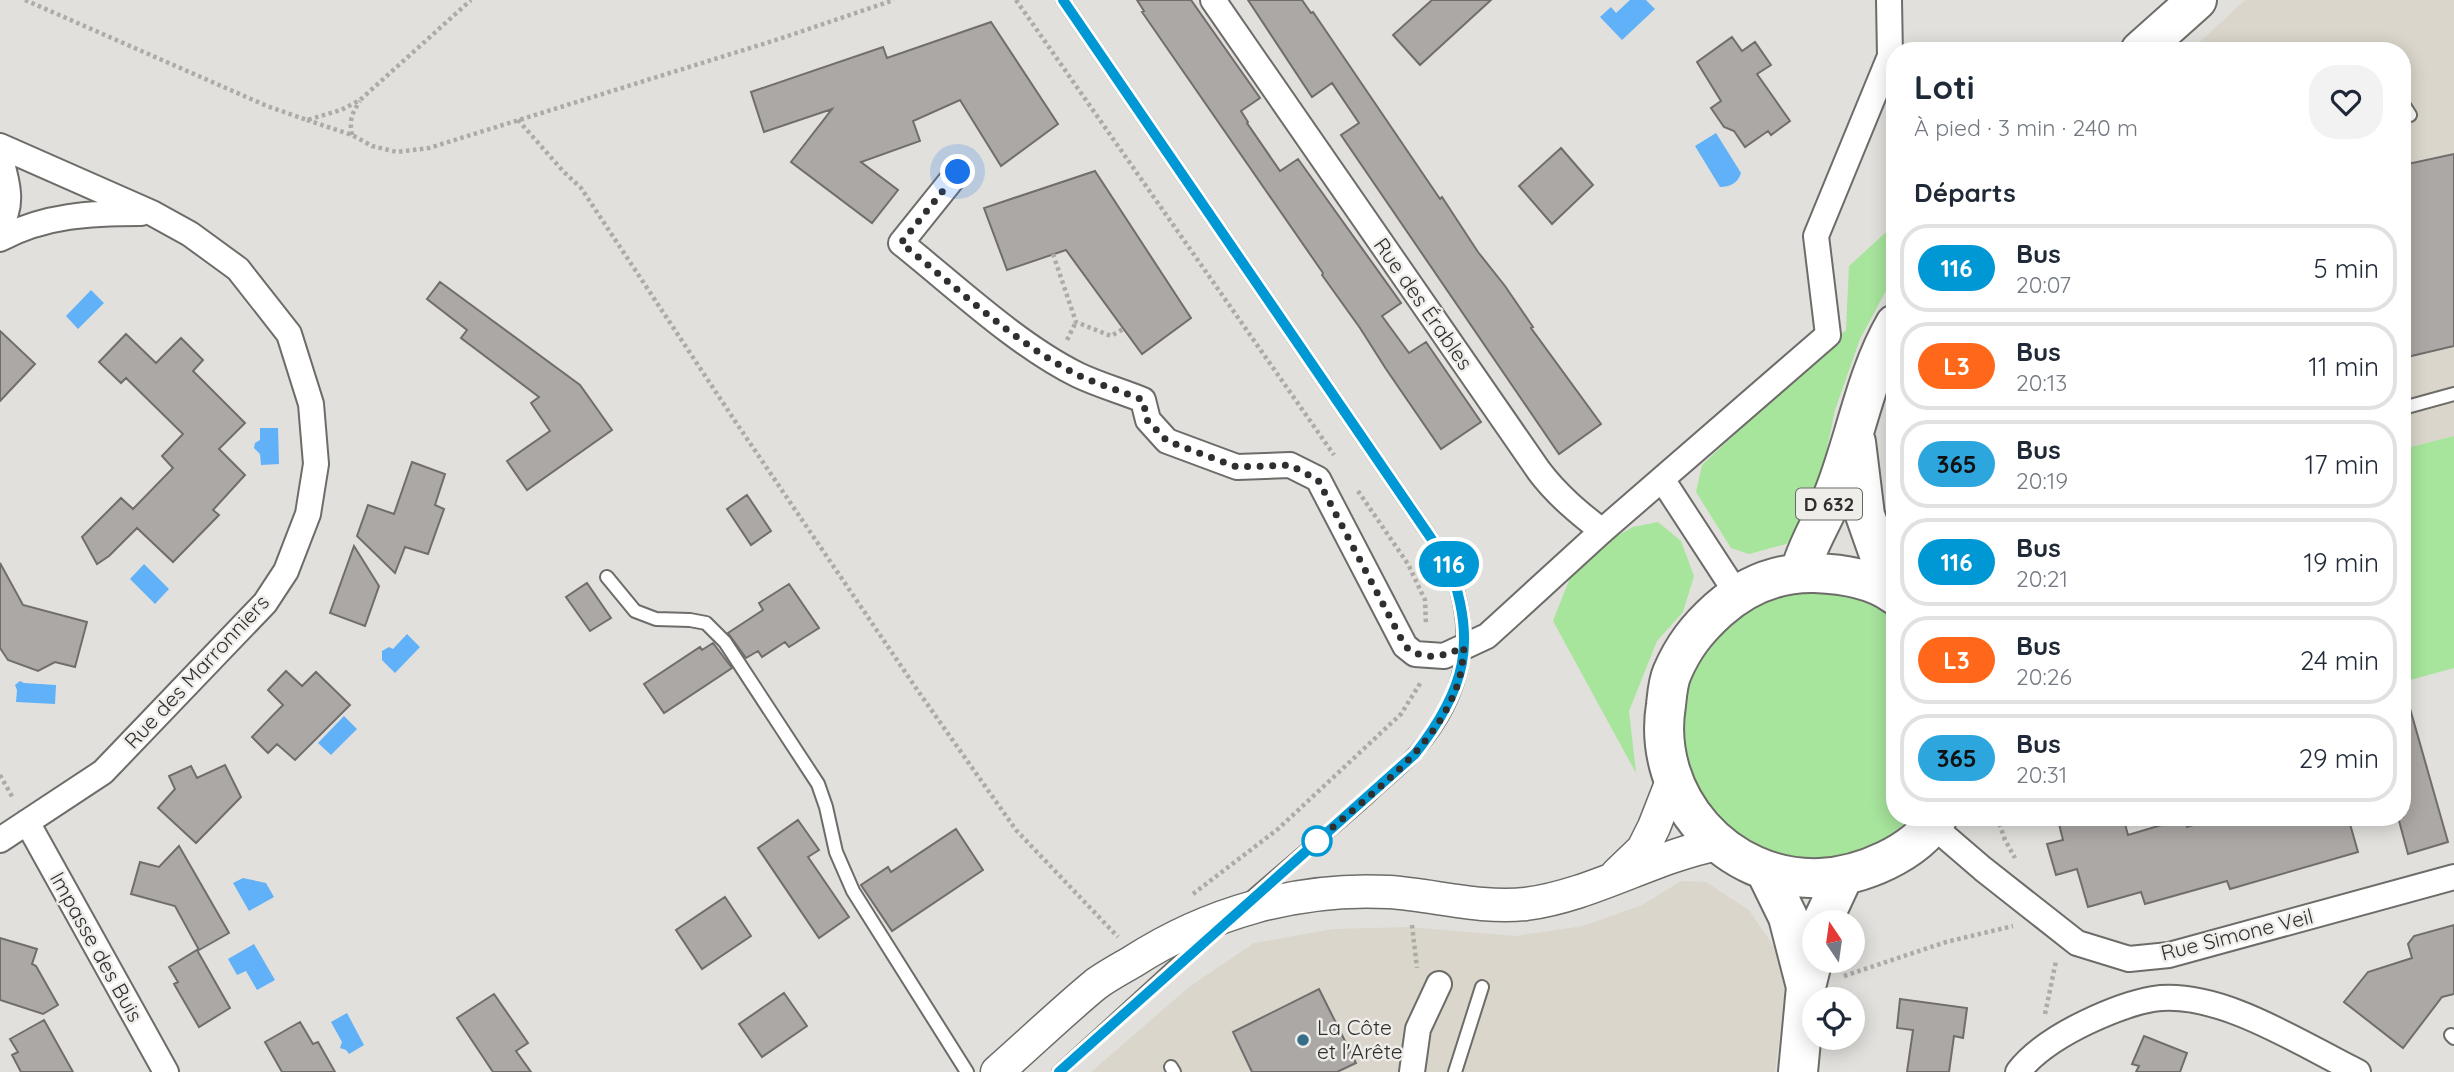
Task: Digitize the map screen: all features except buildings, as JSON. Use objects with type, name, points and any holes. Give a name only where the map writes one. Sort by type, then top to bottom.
[{"type":"main road","points":[[2150,42],[2197,0]]},
{"type":"main road","name":"D 632","points":[[1800,572],[1804,554],[1833,495],[1874,368],[1886,343]]},
{"type":"main road","name":"D 632","points":[[1855,433],[1865,515],[1886,576]]},
{"type":"main road","points":[[1886,590],[1844,574],[1800,572],[1767,580],[1737,594],[1696,629],[1671,676],[1662,728],[1672,780],[1691,815],[1718,844],[1740,859],[1765,870],[1803,878],[1843,877],[1893,859],[1930,826]]},
{"type":"main road","points":[[1765,870],[1802,950]]},
{"type":"main road","points":[[1827,910],[1843,877]]},
{"type":"main road","points":[[1798,1072],[1810,973]]},
{"type":"street","name":"Rue des Érables","points":[[1213,0],[1539,471],[1571,506],[1602,531]]},
{"type":"street","points":[[1889,0],[1890,42]]},
{"type":"street","points":[[958,172],[901,243],[1027,344],[1076,374],[1114,391],[1143,400],[1147,420],[1167,441],[1237,467],[1290,465],[1318,480],[1405,646],[1415,654],[1444,656],[1487,636],[1602,531],[1828,335],[1816,236],[1886,66]]},
{"type":"street","points":[[0,146],[152,213]]},
{"type":"street","points":[[0,156],[9,195],[5,218],[0,224]]},
{"type":"street","name":"Rue des Marronniers","points":[[0,239],[43,220],[93,213],[152,213],[190,234],[238,269],[289,334],[311,404],[316,464],[308,514],[286,571],[265,603],[103,772],[0,840]]},
{"type":"street","points":[[1662,479],[1737,594]]},
{"type":"street","points":[[1612,878],[1643,849],[1672,780]]},
{"type":"street","name":"Impasse des Buis","points":[[27,822],[166,1072]]},
{"type":"street","name":"Rue Simone Veil","points":[[1941,826],[1983,869],[2077,943],[2129,958],[2169,955],[2454,877]]},
{"type":"street","points":[[997,1072],[1098,983],[1157,945],[1205,922],[1283,900],[1316,895],[1388,892],[1481,904],[1525,904],[1576,894],[1677,854],[1718,844]]},
{"type":"street","points":[[1412,1072],[1418,1029],[1439,984]]},
{"type":"street","points":[[2024,1065],[2073,1029],[2115,1009],[2155,999],[2197,1000],[2236,1011],[2358,1072]]},
{"type":"lane","points":[[1059,1072],[1415,754],[1438,725],[1451,701],[1460,677],[1464,647],[1458,587],[1448,563],[1063,0]]},
{"type":"lane","points":[[2411,406],[2454,394]]},
{"type":"lane","points":[[607,577],[635,611],[656,619],[706,623],[725,642],[818,784],[836,852],[853,891],[967,1072]]},
{"type":"lane","points":[[1455,1072],[1482,987]]},
{"type":"path","points":[[25,0],[267,106],[352,135],[372,146],[397,152],[429,148],[766,43],[894,0]]},
{"type":"path","points":[[307,120],[330,115],[360,100],[471,0]]},
{"type":"path","points":[[1016,0],[1334,456]]},
{"type":"path","points":[[352,135],[352,113],[360,100]]},
{"type":"path","points":[[518,120],[562,171],[581,188],[758,455],[1016,830],[1121,940],[1110,946]]},
{"type":"path","points":[[1053,254],[1076,322],[1111,336],[1123,329]]},
{"type":"path","points":[[1182,901],[1278,829],[1401,714],[1420,683],[1427,638],[1425,600],[1408,564],[1356,488]]},
{"type":"path","points":[[1411,917],[1417,969],[1424,980],[1439,984]]},
{"type":"path","points":[[2024,1065],[2047,1007],[2057,957]]},
{"type":"shaded area","points":[[2245,0],[2454,0],[2454,436],[2411,447],[2411,42],[2200,42]]},
{"type":"shaded area","points":[[1681,881],[1706,882],[1749,910],[1777,951],[1787,978],[1775,1072],[1091,1072],[1189,987],[1254,943],[1333,929],[1410,927],[1516,936],[1583,926],[1642,905]]},
{"type":"green space","points":[[1886,232],[1886,291],[1860,339],[1835,410],[1822,473],[1804,527],[1786,544],[1749,554],[1731,548],[1696,492],[1702,465],[1846,330],[1849,266]]},
{"type":"green space","points":[[2454,436],[2454,668],[2411,680],[2411,447]]},
{"type":"green space","points":[[1658,522],[1681,541],[1694,576],[1683,612],[1657,641],[1629,711],[1636,773],[1553,621],[1570,578],[1610,540],[1633,527]]},
{"type":"green space","points":[[1831,589],[1870,599],[1886,609],[1886,826],[1900,826],[1875,844],[1836,857],[1796,858],[1758,847],[1725,826],[1700,796],[1683,758],[1679,713],[1686,676],[1695,657],[1748,605],[1762,598],[1801,590]]},
{"type":"water","points":[[1630,0],[1646,0],[1655,9],[1622,40],[1600,17],[1611,7],[1616,13]]},
{"type":"water","points":[[1716,133],[1741,173],[1733,184],[1720,187],[1695,146]]},
{"type":"water","points":[[91,290],[104,303],[78,329],[66,316]]},
{"type":"water","points":[[260,428],[278,428],[279,464],[261,465],[260,454],[254,448],[255,443],[260,440]]},
{"type":"water","points":[[144,564],[169,589],[155,604],[130,579]]},
{"type":"water","points":[[407,634],[420,647],[395,673],[382,660],[382,651],[389,647],[393,649]]},
{"type":"water","points":[[20,681],[56,685],[55,704],[16,702],[15,685]]},
{"type":"water","points":[[344,716],[357,729],[331,755],[318,743]]},
{"type":"water","points":[[243,878],[266,883],[274,897],[249,911],[233,883]]},
{"type":"water","points":[[254,944],[275,980],[257,990],[246,971],[237,975],[228,959]]},
{"type":"water","points":[[347,1013],[364,1045],[349,1054],[340,1048],[342,1042],[331,1022]]},
{"type":"bus line","name":"116","points":[[1059,1072],[1415,754],[1438,725],[1451,701],[1460,677],[1464,647],[1458,587],[1448,563],[1063,0]]},
{"type":"place","name":"La Côte et l'Arête","points":[[1303,1040]]},
{"type":"route","points":[[958,172],[901,243],[1027,344],[1076,374],[1114,391],[1143,400],[1147,420],[1167,441],[1237,467],[1290,465],[1318,480],[1405,646],[1415,654],[1425,656],[1444,656],[1464,647],[1460,677],[1438,725],[1415,754],[1317,841]]}]
